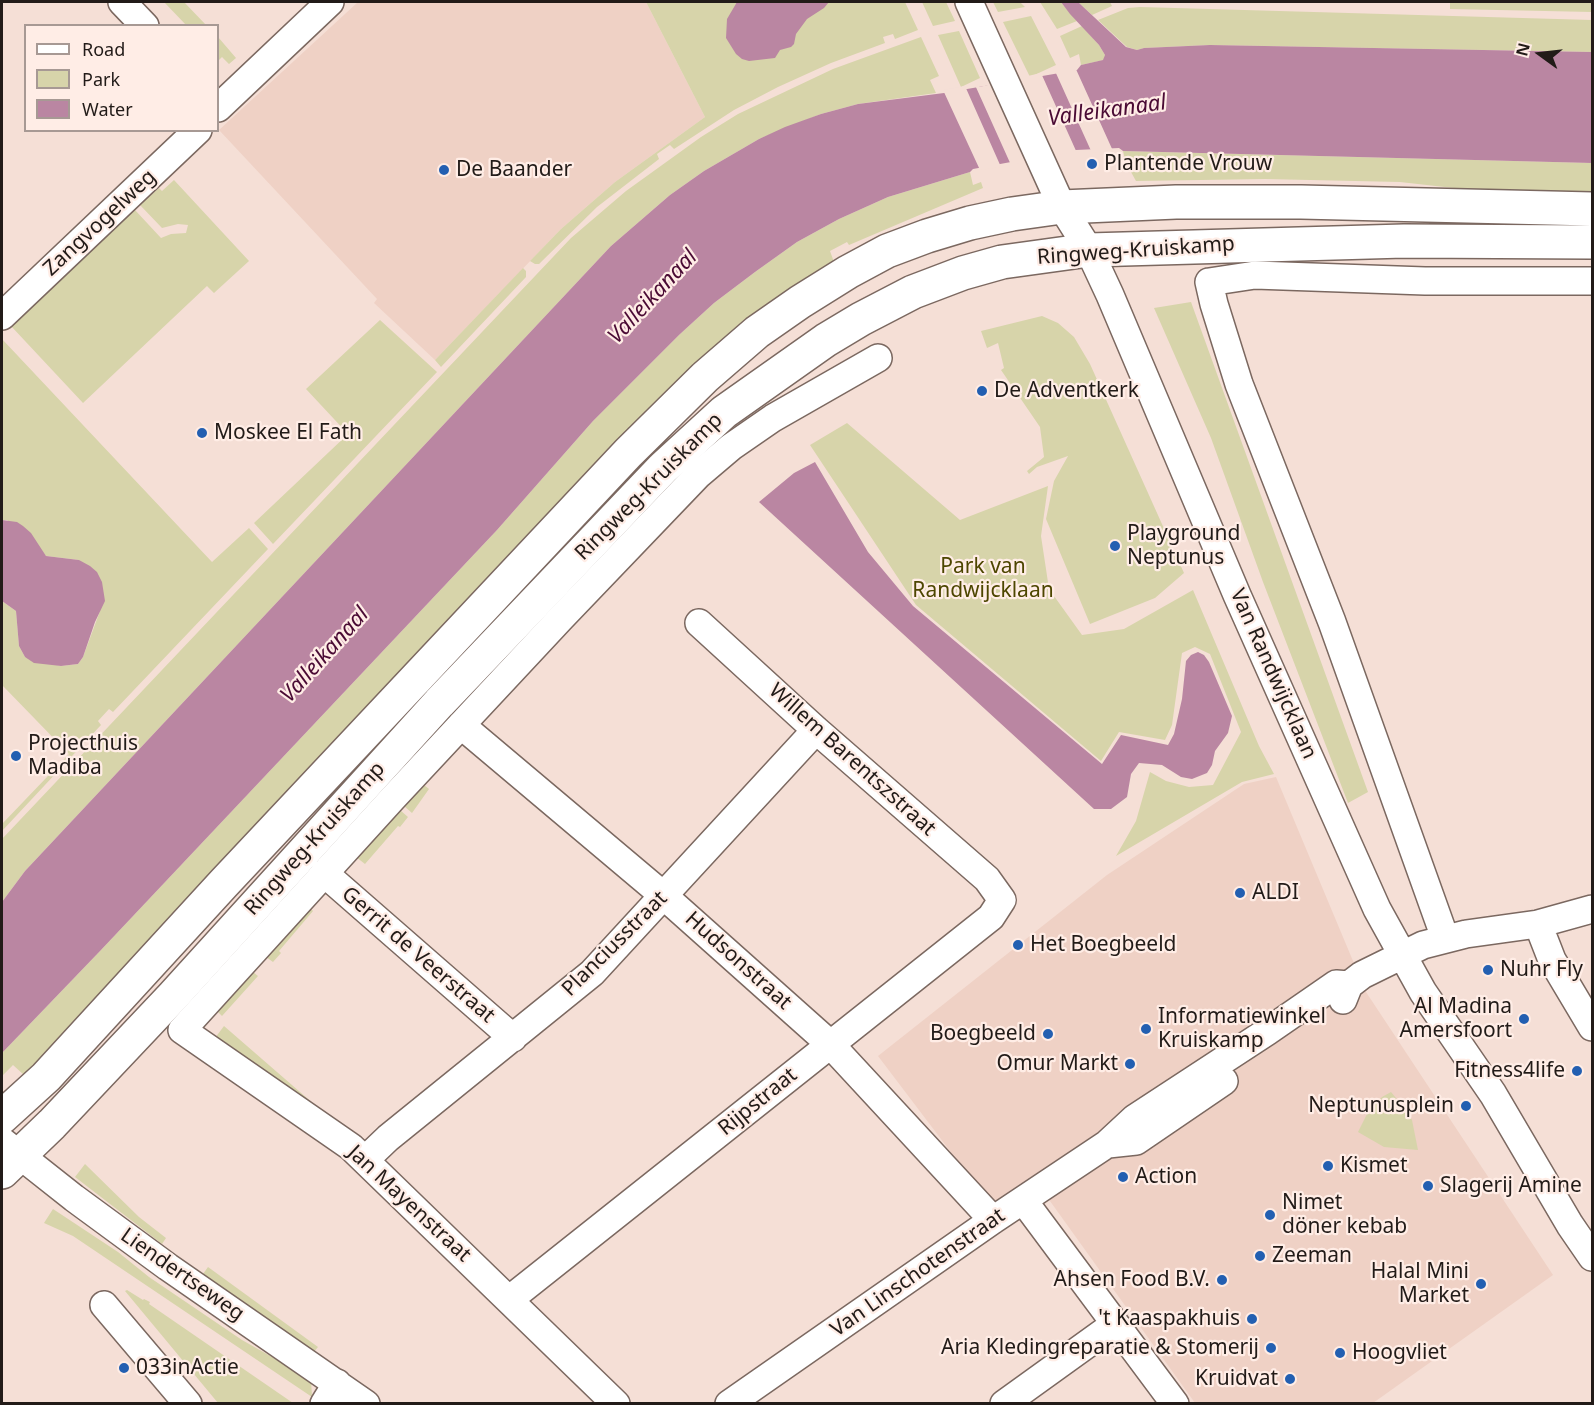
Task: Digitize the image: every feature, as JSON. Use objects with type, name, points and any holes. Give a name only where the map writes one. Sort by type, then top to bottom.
[{"type":"main road","name":"Ringweg-Kruiskamp","points":[[2,1117],[46,1077],[628,453],[705,377],[757,332],[848,272],[887,251],[970,223],[1062,207],[1176,202],[1300,202],[1593,209]]},
{"type":"main road","name":"Ringweg-Kruiskamp","points":[[7,1156],[52,1124],[173,996],[439,703],[663,468],[724,412],[826,340],[913,292],[963,273],[1002,262],[1089,250],[1404,241],[1593,242]]},
{"type":"street","points":[[122,2],[143,24]]},
{"type":"street","points":[[219,104],[330,2]]},
{"type":"street","name":"Van Randwijcklaan","points":[[969,2],[1062,207],[1089,250],[1377,909],[1423,992],[1493,1094],[1570,1225],[1593,1257]]},
{"type":"street","name":"Zangvogelweg","points":[[2,315],[196,132]]},
{"type":"street","name":"Ringweg-Kruiskamp","points":[[1445,938],[1425,888],[1332,622],[1239,384],[1209,282],[1255,275],[1425,281],[1593,281]]},
{"type":"street","name":"Ringweg-Kruiskamp","points":[[182,1030],[461,725],[698,476],[731,447],[773,418],[878,358]]},
{"type":"street","name":"Willem Barentszstraat","points":[[699,623],[816,730],[987,879],[1002,900]]},
{"type":"street","name":"Hudsonstraat","points":[[461,725],[664,896],[830,1044],[993,1220]]},
{"type":"street","name":"Planciusstraat","points":[[365,1160],[388,1138],[592,973],[816,730]]},
{"type":"street","name":"Gerrit de Veerstraat","points":[[324,873],[513,1038]]},
{"type":"street","name":"Rijpstraat","points":[[510,1299],[991,916],[1002,900]]},
{"type":"street","points":[[1402,954],[1445,938],[1500,927],[1538,924],[1593,909]]},
{"type":"street","points":[[1538,924],[1552,960],[1593,1027]]},
{"type":"street","name":"Van Linschotenstraat","points":[[729,1404],[993,1220],[1107,1144],[1136,1141],[1140,1126],[1268,1031],[1336,984],[1349,985],[1362,975],[1402,954]]},
{"type":"street","name":"Jan Mayenstraat","points":[[182,1030],[351,1147],[616,1404]]},
{"type":"street","name":"Liendertseweg","points":[[7,1156],[74,1198],[168,1267],[331,1393],[366,1404]]},
{"type":"street","points":[[1023,1200],[1175,1404]]},
{"type":"street","points":[[104,1305],[188,1404]]},
{"type":"street","points":[[1004,1404],[1115,1324]]},
{"type":"shaded area","name":"De Baander","points":[[358,2],[646,2],[705,117],[615,182],[561,229],[435,360],[374,303],[377,299],[219,130]]},
{"type":"shaded area","points":[[1276,777],[1366,992],[1553,1275],[1373,1403],[1195,1403],[1032,1176],[991,1205],[878,1056],[1107,875],[1244,784]]},
{"type":"green space","points":[[164,2],[184,2],[205,24],[185,24]]},
{"type":"green space","points":[[646,2],[905,2],[918,30],[895,39],[893,34],[883,37],[885,43],[831,63],[778,87],[734,110],[674,149],[670,145],[657,154],[659,159],[597,207],[539,264],[535,264],[530,261],[561,229],[615,182],[705,117]]},
{"type":"green space","points":[[922,2],[946,2],[955,21],[933,26]]},
{"type":"green space","points":[[993,2],[1020,2],[1025,7],[998,12]]},
{"type":"green space","points":[[1040,2],[1061,2],[1077,21],[1057,29]]},
{"type":"green space","points":[[1078,2],[1110,2],[1112,6],[1092,15]]},
{"type":"green space","points":[[1450,2],[1592,2],[1592,12],[1450,9]]},
{"type":"green space","points":[[1128,8],[1592,20],[1592,52],[1210,45],[1137,50],[1127,47],[1098,20]]},
{"type":"green space","points":[[1031,16],[1056,65],[1030,77],[1003,22]]},
{"type":"green space","points":[[1082,26],[1099,45],[1105,55],[1104,60],[1081,65],[1079,54],[1070,58],[1060,36]]},
{"type":"green space","points":[[959,31],[980,78],[961,87],[938,35]]},
{"type":"green space","points":[[921,37],[939,76],[930,80],[936,93],[858,104],[821,114],[759,139],[704,171],[670,195],[611,246],[25,871],[2,902],[2,839],[571,238],[626,191],[701,137],[738,114],[833,69]]},
{"type":"green space","points":[[219,38],[236,58],[229,64],[222,57],[219,60]]},
{"type":"green space","points":[[1123,151],[1592,163],[1592,197],[1516,195],[1400,182],[1265,179],[1136,181],[1126,163]]},
{"type":"green space","points":[[970,172],[973,185],[981,182],[983,188],[849,245],[847,242],[830,251],[835,265],[71,1029],[24,1075],[13,1065],[2,1076],[2,1053],[497,530],[593,421],[679,335],[714,303],[797,242],[839,219],[888,197]]},
{"type":"green space","points":[[174,180],[249,261],[214,293],[207,286],[83,403],[11,326],[135,210],[161,238],[171,234],[186,233],[188,225],[178,224],[162,228],[140,205],[159,188],[162,191]]},
{"type":"green space","points":[[523,268],[526,271],[526,277],[441,367],[435,360]]},
{"type":"green space","points":[[1191,302],[1368,792],[1348,803],[1263,582],[1211,438],[1154,308]]},
{"type":"green space","name":"Playground Neptunus","points":[[1042,316],[1058,323],[1074,337],[1090,364],[1184,573],[1155,598],[1090,624],[1046,519],[1054,481],[1068,456],[1037,467],[1029,474],[1027,471],[1044,457],[1040,427],[1001,370],[1004,368],[998,343],[987,348],[981,331]]},
{"type":"green space","points":[[380,320],[437,372],[273,544],[254,523],[348,434],[306,389]]},
{"type":"green space","points":[[2,339],[212,562],[249,528],[268,549],[113,712],[109,709],[98,721],[101,725],[2,831],[2,824],[69,754],[2,685],[2,601],[16,611],[19,646],[25,657],[61,666],[78,664],[83,657],[100,611],[79,560],[46,556],[7,520],[2,520]]},
{"type":"green space","name":"Park van Randwijcklaan","points":[[847,423],[960,520],[1048,486],[1041,536],[1049,589],[1082,635],[1124,629],[1193,590],[1259,746],[1274,774],[1242,782],[1116,856],[1136,821],[1150,772],[1166,781],[1189,787],[1213,785],[1241,732],[1210,654],[1195,647],[1182,653],[1172,725],[1165,740],[1119,732],[1101,761],[916,605],[810,445]]},
{"type":"green space","points":[[424,785],[429,789],[412,813],[404,806]]},
{"type":"green space","points":[[400,810],[408,817],[400,827],[398,826],[365,864],[356,857]]},
{"type":"green space","points":[[309,907],[313,911],[279,951],[281,953],[273,962],[266,957]]},
{"type":"green space","points":[[253,972],[258,976],[222,1016],[218,1012]]},
{"type":"green space","points":[[224,1026],[338,1125],[212,1042]]},
{"type":"green space","points":[[1391,1092],[1412,1120],[1418,1150],[1384,1147],[1358,1132],[1369,1110],[1382,1097]]},
{"type":"green space","points":[[85,1164],[139,1217],[166,1238],[162,1244],[75,1177]]},
{"type":"green space","points":[[53,1209],[242,1340],[311,1379],[312,1397],[73,1236],[44,1223]]},
{"type":"green space","points":[[208,1267],[318,1347],[313,1353],[203,1274]]},
{"type":"green space","points":[[125,1291],[150,1302],[149,1304],[293,1403],[218,1403]]},
{"type":"water","points":[[737,2],[829,2],[807,19],[796,34],[791,47],[780,50],[775,58],[749,61],[736,54],[726,38],[727,19]]},
{"type":"water","name":"Valleikanaal","points":[[1061,2],[1078,2],[1126,47],[1137,50],[1210,45],[1592,52],[1592,163],[1123,151],[1119,148],[1076,150],[973,169],[970,172],[888,197],[839,219],[797,242],[714,303],[593,421],[497,530],[2,1053],[2,902],[25,871],[611,246],[670,195],[704,171],[759,139],[785,127],[858,104],[944,93],[1077,70],[1081,65],[1103,60],[1105,55],[1099,45]]},
{"type":"water","points":[[815,462],[868,552],[913,606],[1102,764],[1121,735],[1168,745],[1174,734],[1182,699],[1186,661],[1198,652],[1204,655],[1232,716],[1228,733],[1215,751],[1212,765],[1207,773],[1192,779],[1181,777],[1162,765],[1139,763],[1131,774],[1127,797],[1111,809],[1094,809],[759,502],[794,473]]},
{"type":"water","points":[[2,520],[17,522],[23,526],[31,533],[46,556],[79,560],[97,572],[102,582],[105,601],[83,657],[78,664],[61,666],[34,663],[25,657],[19,646],[16,611],[2,601]]},
{"type":"pier","points":[[1075,67],[1113,151],[1092,153],[1055,71]]},
{"type":"pier","points":[[1041,73],[1077,153],[1011,165],[975,85],[979,87]]},
{"type":"pier","points":[[965,86],[1001,167],[980,170],[943,90]]},
{"type":"place","name":"Plantende Vrouw","points":[[1092,164]]},
{"type":"place","name":"De Baander","points":[[444,170]]},
{"type":"place","name":"De Adventkerk","points":[[982,391]]},
{"type":"place","name":"Moskee El Fath","points":[[202,433]]},
{"type":"place","name":"Playground Neptunus","points":[[1115,546]]},
{"type":"place","name":"Projecthuis Madiba","points":[[16,756]]},
{"type":"place","name":"ALDI","points":[[1240,893]]},
{"type":"place","name":"Het Boegbeeld","points":[[1018,945]]},
{"type":"place","name":"Nuhr Fly","points":[[1488,970]]},
{"type":"place","name":"Al Madina Amersfoort","points":[[1524,1019]]},
{"type":"place","name":"Informatiewinkel Kruiskamp","points":[[1146,1029]]},
{"type":"place","name":"Boegbeeld","points":[[1048,1034]]},
{"type":"place","name":"Omur Markt","points":[[1130,1064]]},
{"type":"place","name":"Fitness4life","points":[[1577,1071]]},
{"type":"place","name":"Neptunusplein","points":[[1466,1106]]},
{"type":"place","name":"Kismet","points":[[1328,1166]]},
{"type":"place","name":"Action","points":[[1123,1177]]},
{"type":"place","name":"Slagerij Amine","points":[[1428,1186]]},
{"type":"place","name":"Nimet döner kebab","points":[[1270,1215]]},
{"type":"place","name":"Zeeman","points":[[1260,1256]]},
{"type":"place","name":"Ahsen Food B.V.","points":[[1222,1280]]},
{"type":"place","name":"Halal Mini Market","points":[[1481,1284]]},
{"type":"place","name":"'t Kaaspakhuis","points":[[1252,1319]]},
{"type":"place","name":"Aria Kledingreparatie & Stomerij","points":[[1271,1348]]},
{"type":"place","name":"Hoogvliet","points":[[1340,1353]]},
{"type":"place","name":"033inActie","points":[[124,1368]]},
{"type":"place","name":"Kruidvat","points":[[1290,1379]]}]
